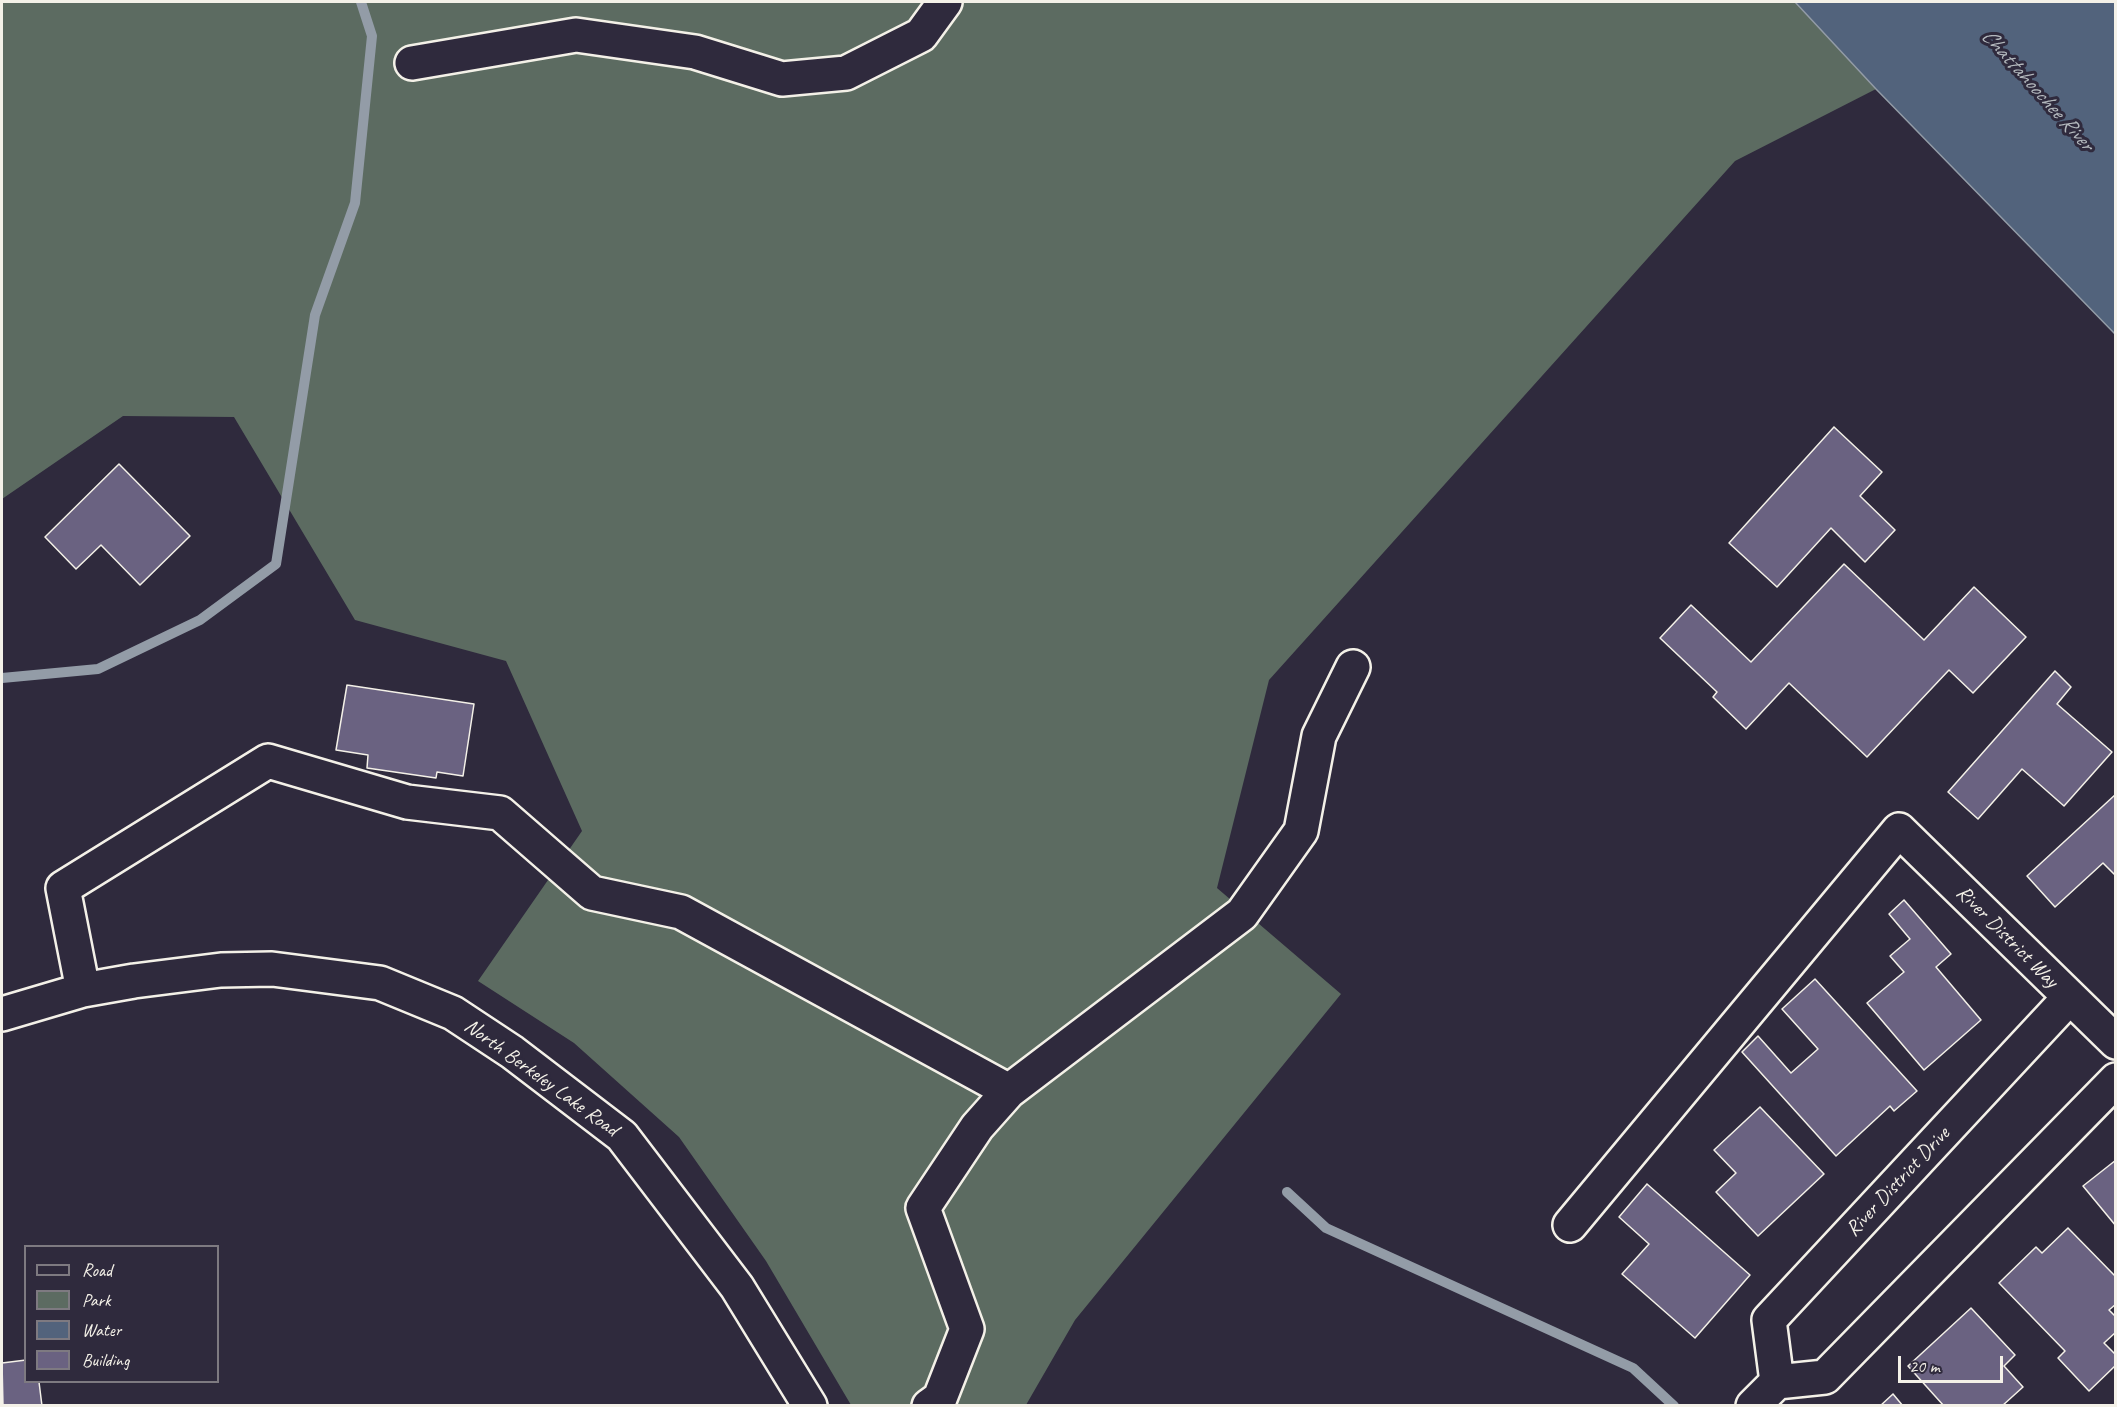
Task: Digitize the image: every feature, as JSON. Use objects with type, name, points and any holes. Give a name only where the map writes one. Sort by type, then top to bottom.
[{"type":"street","points":[[412,63],[576,35],[695,52],[782,79],[846,73],[921,35],[945,2]]},
{"type":"street","points":[[929,1406],[940,1398],[967,1329],[922,1208],[977,1127],[1009,1091],[1242,914],[1301,831],[1319,736],[1353,667]]},
{"type":"street","points":[[83,990],[63,888],[268,761],[407,802],[500,813],[592,893],[681,912],[1009,1091]]},
{"type":"street","name":"River District Way","points":[[1570,1225],[1899,830],[2115,1042]]},
{"type":"street","name":"North Berkeley Lake Road","points":[[2,1014],[83,990],[221,970],[272,969],[380,983],[453,1013],[512,1052],[622,1136],[738,1287],[810,1406]]},
{"type":"street","name":"River District Drive","points":[[1777,1382],[1770,1320],[2068,998]]},
{"type":"street","points":[[1753,1406],[1777,1382],[1825,1377],[2115,1080]]},
{"type":"green space","points":[[2,2],[1795,2],[1876,89],[1735,161],[1269,680],[1217,888],[1341,994],[1075,1320],[1026,1405],[851,1405],[766,1261],[679,1137],[574,1043],[478,981],[582,831],[506,661],[355,620],[234,417],[123,416],[2,499]]},
{"type":"water","name":"Chattahoochee River","points":[[1795,2],[2115,2],[2115,334],[1876,89]]},
{"type":"building","points":[[1834,427],[1882,472],[1860,496],[1895,530],[1865,562],[1831,528],[1777,587],[1729,543]]},
{"type":"building","points":[[119,464],[190,536],[140,585],[101,545],[76,569],[45,537]]},
{"type":"building","points":[[1844,564],[1924,640],[1974,587],[2026,637],[1973,693],[1949,670],[1867,757],[1789,683],[1746,729],[1713,697],[1717,692],[1660,638],[1691,605],[1751,662]]},
{"type":"building","points":[[2055,671],[2071,687],[2057,704],[2112,752],[2064,806],[2022,769],[1978,819],[1948,792]]},
{"type":"building","points":[[347,685],[474,704],[463,776],[437,772],[436,778],[367,768],[368,755],[336,750]]},
{"type":"building","points":[[2116,794],[2116,876],[2103,863],[2055,907],[2027,876]]},
{"type":"building","points":[[1904,900],[1951,954],[1936,967],[1981,1020],[1924,1070],[1867,1003],[1904,972],[1890,956],[1910,939],[1889,914]]},
{"type":"building","points":[[1815,979],[1917,1091],[1894,1111],[1890,1106],[1836,1156],[1742,1052],[1758,1036],[1791,1073],[1818,1049],[1782,1009]]},
{"type":"building","points":[[1760,1107],[1824,1174],[1758,1236],[1716,1192],[1736,1173],[1714,1150]]},
{"type":"building","points":[[2116,1160],[2116,1226],[2083,1186]]},
{"type":"building","points":[[1647,1184],[1750,1275],[1695,1338],[1622,1274],[1649,1244],[1619,1217]]},
{"type":"building","points":[[2068,1228],[2116,1277],[2116,1304],[2109,1310],[2116,1317],[2116,1332],[2104,1343],[2116,1355],[2116,1365],[2089,1391],[2058,1358],[2065,1351],[1999,1283],[2036,1247],[2042,1253]]},
{"type":"building","points":[[1971,1308],[2015,1355],[2004,1366],[2023,1387],[2002,1406],[1944,1406],[1908,1366]]},
{"type":"building","points":[[24,1360],[24,1383],[39,1383],[42,1406],[3,1406],[2,1363]]},
{"type":"building","points":[[1893,1394],[1903,1406],[1880,1406]]},
{"type":"waterway","points":[[2,678],[98,669],[200,620],[276,564],[315,315],[355,203],[372,36],[361,2]]},
{"type":"waterway","points":[[1287,1192],[1326,1228],[1633,1368],[1674,1406]]}]
